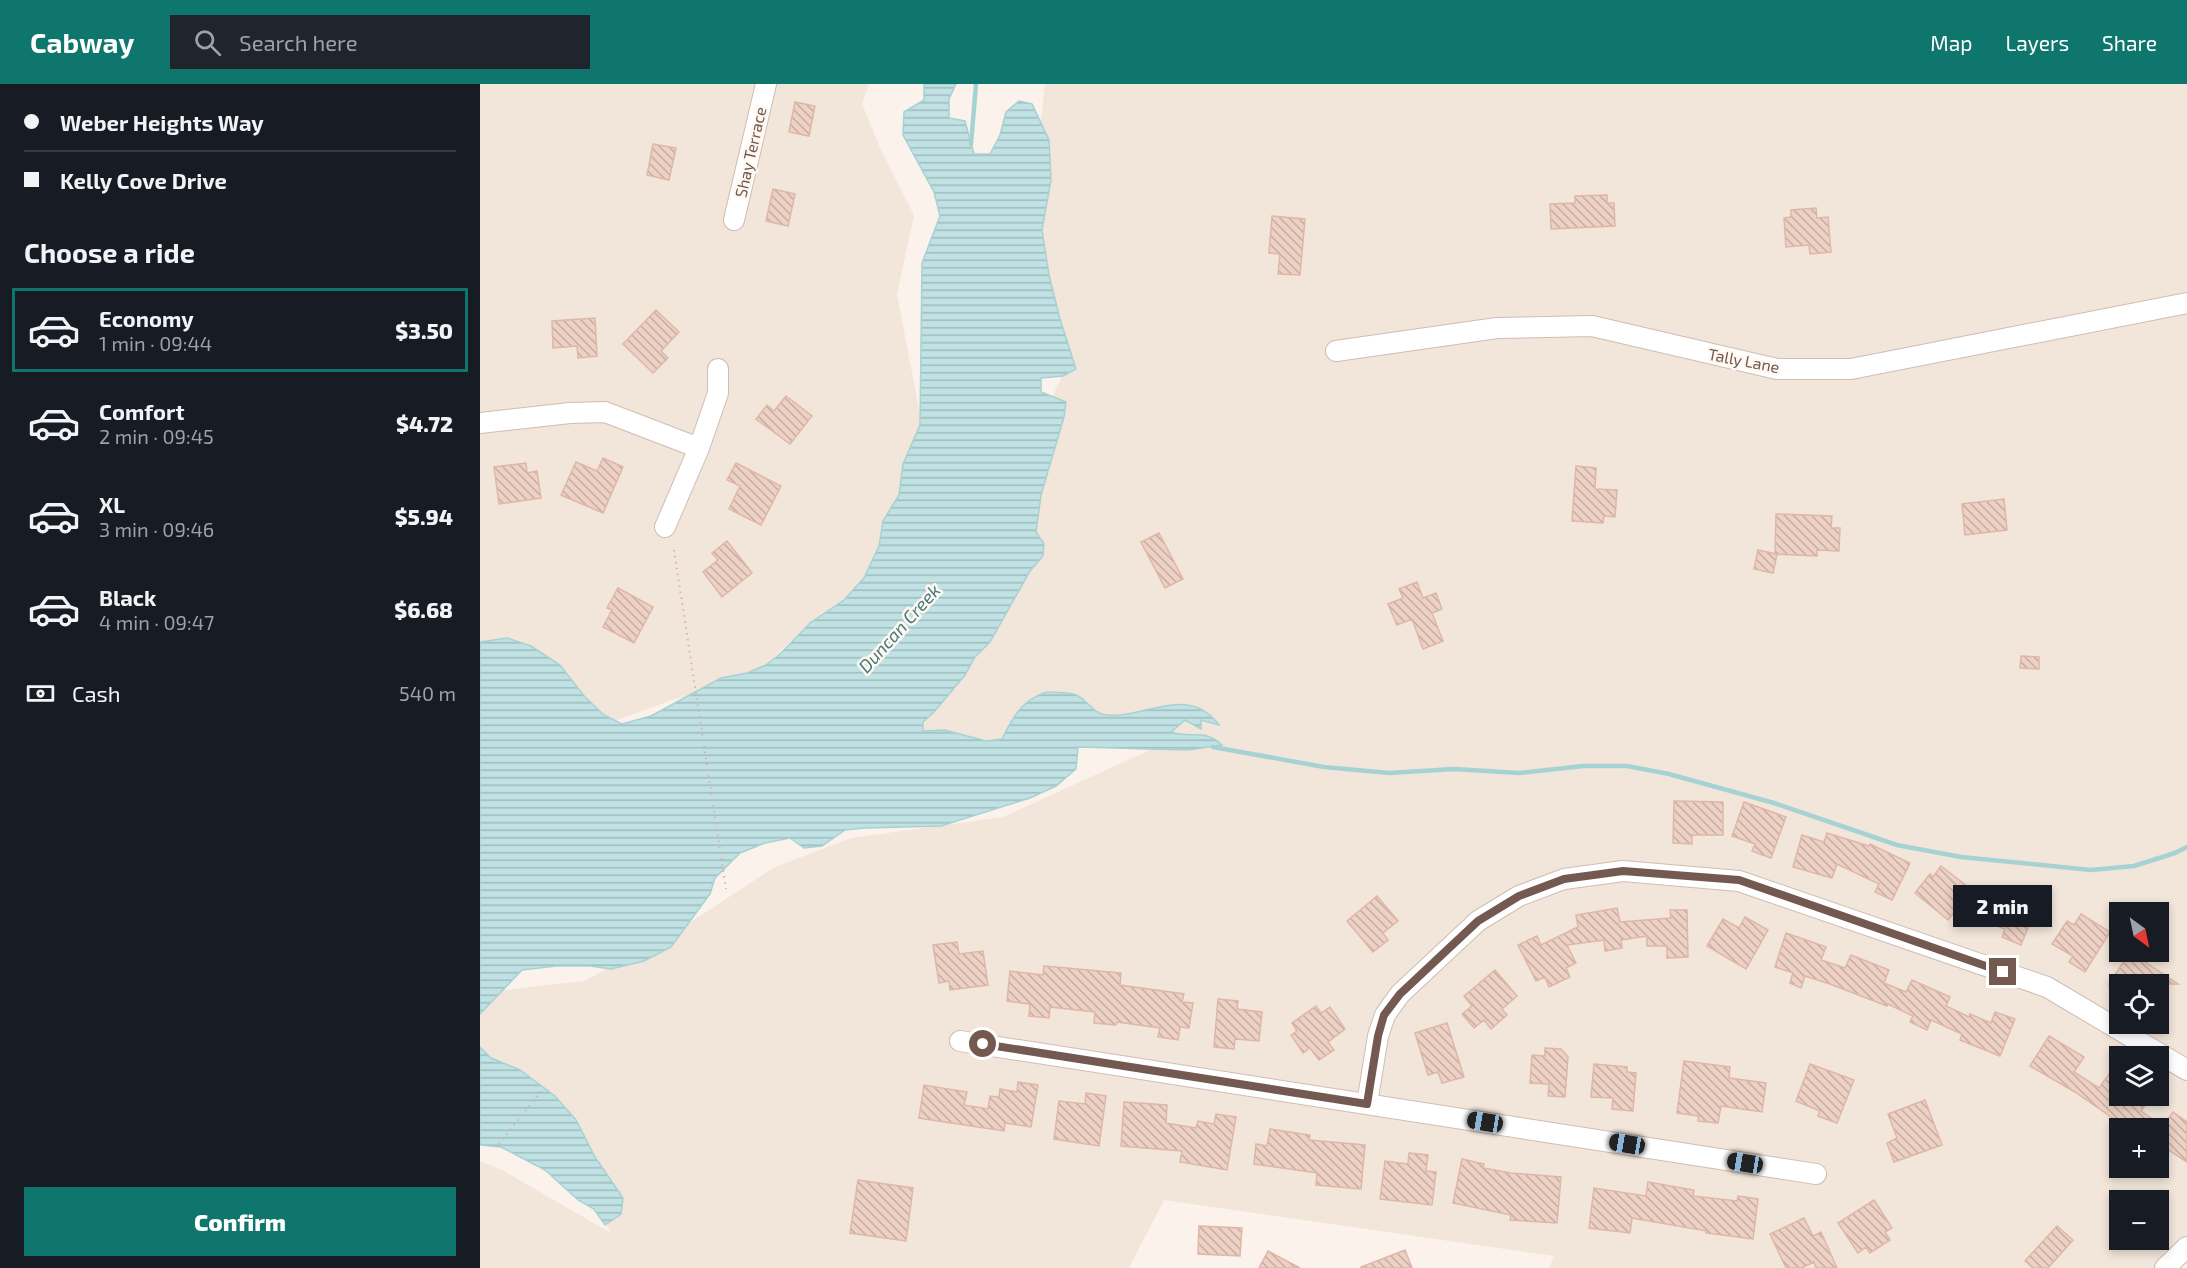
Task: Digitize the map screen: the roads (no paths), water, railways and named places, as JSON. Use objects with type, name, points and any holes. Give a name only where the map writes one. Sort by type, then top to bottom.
[{"type":"street","name":"Shay Terrace","points":[[734,220],[766,84]]},
{"type":"street","name":"Tally Lane","points":[[1336,351],[1497,328],[1592,326],[1777,369],[1851,369],[2187,303]]},
{"type":"street","points":[[665,527],[699,448],[718,393],[718,369]]},
{"type":"street","points":[[480,423],[570,413],[605,412],[699,448]]},
{"type":"street","points":[[1367,1104],[1378,1036],[1384,1015],[1400,994],[1478,921],[1519,896],[1564,879],[1623,871],[1739,880],[2036,983],[2047,987],[2187,1070]]},
{"type":"street","points":[[960,1041],[1816,1174]]},
{"type":"street","points":[[2165,1268],[2187,1247]]},
{"type":"water","points":[[924,84],[956,84],[949,99],[949,118],[965,121],[974,154],[990,154],[1000,135],[1006,112],[1019,101],[1032,104],[1049,140],[1051,180],[1042,230],[1049,275],[1076,369],[1063,376],[1041,378],[1041,392],[1066,402],[1064,417],[1041,495],[1036,532],[1044,544],[1043,556],[1030,571],[990,642],[975,657],[965,675],[923,722],[923,731],[945,730],[986,741],[1002,739],[1023,706],[1036,696],[1055,692],[1076,695],[1097,712],[1106,715],[1121,715],[1180,704],[1194,706],[1207,713],[1219,725],[1201,720],[1201,729],[1185,720],[1171,732],[1204,735],[1222,745],[1188,750],[1078,747],[1076,769],[1056,786],[1030,798],[941,826],[845,830],[822,846],[804,848],[790,838],[765,843],[740,853],[715,878],[710,894],[671,947],[644,961],[611,969],[590,966],[556,966],[522,970],[480,1014],[480,642],[507,638],[531,646],[560,665],[585,697],[604,715],[622,724],[651,716],[721,678],[747,673],[766,665],[810,623],[844,600],[864,578],[879,546],[883,521],[899,495],[903,464],[920,425],[922,263],[940,216],[934,192],[903,135],[904,112],[924,100]]},
{"type":"water","points":[[480,1047],[491,1058],[520,1070],[555,1096],[576,1120],[595,1157],[623,1198],[621,1214],[605,1225],[594,1209],[578,1200],[545,1170],[501,1147],[480,1145]]},
{"type":"waterway","name":"Duncan Creek","points":[[971,144],[976,84]]},
{"type":"waterway","points":[[1213,747],[1324,767],[1389,773],[1454,769],[1519,773],[1583,766],[1627,766],[1669,774],[1774,803],[1897,845],[1961,857],[2091,870],[2134,866],[2187,847]]}]
